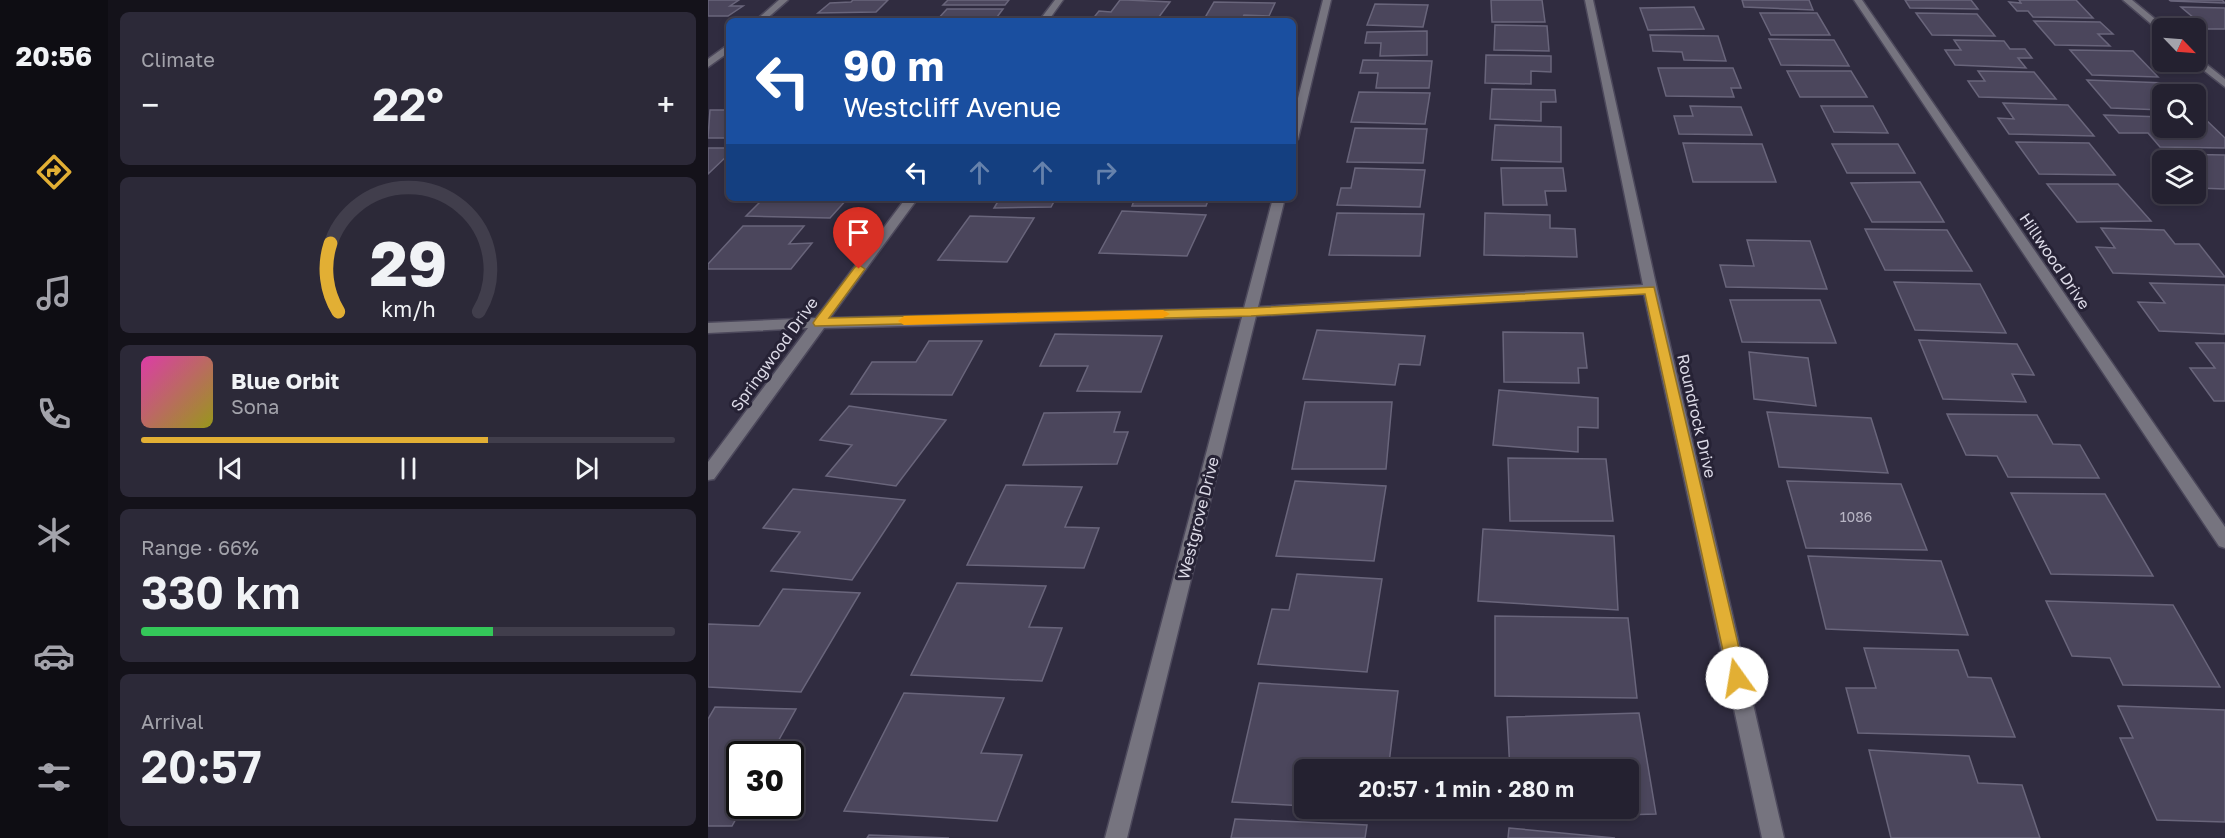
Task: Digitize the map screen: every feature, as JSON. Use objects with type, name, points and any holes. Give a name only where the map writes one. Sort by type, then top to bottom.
[{"type":"street","points":[[763,18],[784,0]]},
{"type":"street","points":[[1045,18],[1059,0]]},
{"type":"street","points":[[1296,127],[1327,0]]},
{"type":"street","name":"Roundrock Drive","points":[[1589,0],[1650,289],[1773,838]]},
{"type":"street","name":"Hillwood Drive","points":[[1858,0],[2225,541]]},
{"type":"street","points":[[2127,0],[2152,22]]},
{"type":"street","points":[[708,64],[726,49]]},
{"type":"street","points":[[2206,68],[2225,84]]},
{"type":"street","name":"Springwood Drive","points":[[708,474],[910,201]]},
{"type":"street","name":"Westgrove Drive","points":[[1116,838],[1278,201]]},
{"type":"street","points":[[708,328],[1251,312],[1650,289]]},
{"type":"building","points":[[708,0],[739,0],[730,6],[743,6],[728,16],[708,16]]},
{"type":"building","points":[[853,0],[888,0],[876,12],[818,13],[830,3]]},
{"type":"building","points":[[948,0],[1009,0],[1005,5],[943,5]]},
{"type":"building","points":[[1120,0],[1170,2],[1158,18],[1093,18],[1099,11],[1111,12]]},
{"type":"building","points":[[1491,0],[1542,0],[1545,22],[1492,22]]},
{"type":"building","points":[[1742,0],[1809,0],[1813,10],[1744,7]]},
{"type":"building","points":[[1905,0],[1971,0],[1978,9],[1910,8]]},
{"type":"building","points":[[2019,0],[2076,0],[2093,18],[2033,17],[2028,11],[2017,11],[2009,2],[2021,3]]},
{"type":"building","points":[[2169,0],[2222,0],[2225,3],[2171,1]]},
{"type":"building","points":[[1214,2],[1275,3],[1269,16],[1205,18]]},
{"type":"building","points":[[1375,4],[1428,5],[1423,27],[1367,25]]},
{"type":"building","points":[[1694,7],[1704,29],[1648,30],[1640,8]]},
{"type":"building","points":[[2181,7],[2225,8],[2225,29],[2207,29],[2206,18],[2194,18]]},
{"type":"building","points":[[947,9],[1003,9],[996,18],[939,18]]},
{"type":"building","points":[[1760,13],[1817,13],[1830,35],[1771,35]]},
{"type":"building","points":[[1916,13],[1977,14],[1995,36],[1932,35]]},
{"type":"building","points":[[867,17],[866,18],[813,18]]},
{"type":"building","points":[[2034,21],[2100,22],[2113,34],[2098,34],[2110,46],[2055,45]]},
{"type":"building","points":[[1495,25],[1547,26],[1549,51],[1494,50]]},
{"type":"building","points":[[1427,31],[1427,55],[1380,56],[1381,43],[1365,43],[1367,32]]},
{"type":"building","points":[[1650,35],[1718,36],[1726,61],[1684,60],[1682,52],[1653,51]]},
{"type":"building","points":[[1769,39],[1834,40],[1849,66],[1781,65]]},
{"type":"building","points":[[1954,40],[2004,41],[2010,49],[2025,49],[2032,58],[2018,58],[2026,68],[1955,65],[1945,50],[1961,50]]},
{"type":"building","points":[[2070,50],[2133,51],[2158,77],[2092,75]]},
{"type":"building","points":[[1486,55],[1551,56],[1551,72],[1531,71],[1531,84],[1485,83]]},
{"type":"building","points":[[1363,60],[1432,61],[1429,88],[1376,88],[1378,73],[1360,73]]},
{"type":"building","points":[[1658,68],[1733,68],[1741,88],[1731,88],[1734,97],[1666,96]]},
{"type":"building","points":[[1787,71],[1851,71],[1867,97],[1800,97]]},
{"type":"building","points":[[1978,71],[2034,72],[2056,99],[1979,97],[1968,81],[1985,81]]},
{"type":"building","points":[[2087,80],[2167,84],[2152,84],[2152,110],[2111,108]]},
{"type":"building","points":[[1492,89],[1555,90],[1556,102],[1541,102],[1541,121],[1490,119]]},
{"type":"building","points":[[1359,92],[1430,93],[1425,124],[1351,122]]},
{"type":"building","points":[[2003,103],[2068,105],[2094,136],[2009,134],[1998,118],[2014,119]]},
{"type":"building","points":[[1690,106],[1741,107],[1752,135],[1679,134],[1674,116],[1693,116]]},
{"type":"building","points":[[1821,106],[1873,106],[1888,133],[1834,132]]},
{"type":"building","points":[[710,110],[726,110],[726,138],[708,138]]},
{"type":"building","points":[[2104,115],[2152,117],[2152,138],[2148,133],[2119,133]]},
{"type":"building","points":[[2206,120],[2225,138],[2225,148],[2160,147],[2152,138],[2206,138]]},
{"type":"building","points":[[1495,125],[1561,127],[1561,162],[1492,160]]},
{"type":"building","points":[[1355,128],[1427,129],[1423,163],[1347,162]]},
{"type":"building","points":[[2016,142],[2089,143],[2115,175],[2039,174]]},
{"type":"building","points":[[1683,143],[1762,144],[1776,182],[1693,182]]},
{"type":"building","points":[[1832,144],[1898,144],[1915,173],[1847,173]]},
{"type":"building","points":[[708,148],[726,148],[726,157],[708,174]]},
{"type":"building","points":[[2206,155],[2225,155],[2225,189],[2206,188]]},
{"type":"building","points":[[1355,168],[1425,170],[1420,207],[1337,205],[1341,188],[1351,188]]},
{"type":"building","points":[[1501,168],[1563,168],[1566,191],[1545,191],[1547,205],[1503,205]]},
{"type":"building","points":[[1920,182],[1944,222],[1872,222],[1851,183]]},
{"type":"building","points":[[2047,184],[2118,184],[2151,221],[2077,222]]},
{"type":"building","points":[[761,201],[845,201],[830,218],[746,216]]},
{"type":"building","points":[[998,201],[1054,201],[1051,207],[994,208]]},
{"type":"building","points":[[1134,201],[1208,201],[1206,206],[1132,206]]},
{"type":"building","points":[[1122,211],[1206,215],[1187,256],[1099,253]]},
{"type":"building","points":[[1337,213],[1424,214],[1420,256],[1329,255]]},
{"type":"building","points":[[1485,213],[1550,215],[1550,228],[1575,229],[1577,257],[1484,255]]},
{"type":"building","points":[[970,216],[1034,218],[1007,262],[938,260]]},
{"type":"building","points":[[743,226],[804,226],[789,244],[812,243],[791,269],[708,269],[708,264]]},
{"type":"building","points":[[2101,228],[2164,230],[2175,244],[2199,244],[2225,277],[2113,273],[2096,247],[2115,248]]},
{"type":"building","points":[[1865,229],[1947,230],[1972,271],[1885,270]]},
{"type":"building","points":[[1747,240],[1810,241],[1827,289],[1726,287],[1720,265],[1754,266]]},
{"type":"building","points":[[1894,282],[1980,284],[2006,333],[1915,330]]},
{"type":"building","points":[[2150,283],[2225,285],[2225,334],[2159,331],[2138,302],[2165,303]]},
{"type":"building","points":[[1730,300],[1820,300],[1836,343],[1742,342]]},
{"type":"building","points":[[1317,330],[1425,336],[1420,365],[1399,364],[1395,385],[1303,379]]},
{"type":"building","points":[[1503,332],[1583,333],[1587,368],[1578,368],[1579,383],[1504,382]]},
{"type":"building","points":[[1055,334],[1162,336],[1141,392],[1077,391],[1088,366],[1040,366]]},
{"type":"building","points":[[1919,340],[2017,344],[2034,375],[2012,374],[2026,402],[1943,399]]},
{"type":"building","points":[[929,341],[982,341],[952,395],[851,394],[872,362],[916,362]]},
{"type":"building","points":[[2196,343],[2225,343],[2225,401],[2214,401],[2190,368],[2215,368]]},
{"type":"building","points":[[1749,352],[1808,358],[1816,406],[1754,399]]},
{"type":"building","points":[[1499,390],[1598,398],[1598,428],[1578,427],[1578,452],[1493,445]]},
{"type":"building","points":[[1305,402],[1392,402],[1386,469],[1292,469]]},
{"type":"building","points":[[849,406],[946,420],[896,486],[826,476],[852,445],[820,440]]},
{"type":"building","points":[[1120,412],[1114,432],[1128,432],[1117,464],[1023,465],[1044,413]]},
{"type":"building","points":[[1767,412],[1871,418],[1888,473],[1779,467]]},
{"type":"building","points":[[1947,414],[2037,415],[2053,444],[2080,445],[2099,478],[2008,477],[1997,456],[1966,455]]},
{"type":"building","points":[[1508,458],[1606,459],[1613,521],[1510,521]]},
{"type":"building","points":[[1295,481],[1386,486],[1374,561],[1276,556]]},
{"type":"building","points":[[1787,481],[1901,484],[1927,550],[1806,548]]},
{"type":"building","points":[[1006,485],[1082,487],[1065,527],[1099,528],[1084,568],[967,565]]},
{"type":"building","points":[[793,489],[905,500],[852,580],[771,571],[800,532],[763,528]]},
{"type":"building","points":[[2011,493],[2105,494],[2153,576],[2051,574]]},
{"type":"building","points":[[1483,529],[1614,536],[1618,610],[1478,601]]},
{"type":"building","points":[[1808,556],[1941,561],[1968,635],[1826,629]]},
{"type":"building","points":[[1297,574],[1382,579],[1367,672],[1258,664],[1272,609],[1289,610]]},
{"type":"building","points":[[957,583],[1046,586],[1029,627],[1062,628],[1042,681],[911,675]]},
{"type":"building","points":[[783,589],[860,593],[801,692],[708,687],[708,624],[759,626]]},
{"type":"building","points":[[2046,601],[2173,605],[2220,687],[2123,685],[2110,658],[2072,656]]},
{"type":"building","points":[[1495,616],[1628,618],[1637,698],[1495,696]]},
{"type":"building","points":[[1864,648],[1958,650],[1968,677],[1991,678],[2015,737],[1858,733],[1846,688],[1876,688]]},
{"type":"building","points":[[1259,683],[1398,691],[1390,759],[1294,759],[1294,805],[1232,802]]},
{"type":"building","points":[[904,693],[1004,698],[981,753],[1022,755],[997,821],[844,811]]},
{"type":"building","points":[[2118,706],[2225,710],[2225,822],[2157,820],[2120,738],[2133,738]]},
{"type":"building","points":[[715,707],[796,709],[778,741],[726,741],[726,819],[736,819],[732,826],[708,826],[708,719]]},
{"type":"building","points":[[1639,713],[1656,814],[1639,814],[1639,759],[1509,759],[1507,717]]},
{"type":"building","points":[[1869,750],[1969,756],[1978,783],[2022,785],[2040,838],[1891,838]]},
{"type":"building","points":[[1235,819],[1367,825],[1365,838],[1231,838]]},
{"type":"building","points":[[1509,828],[1615,838],[1508,838]]},
{"type":"building","points":[[869,835],[949,838],[867,838]]},
{"type":"slow traffic","points":[[904,321],[1163,314]]},
{"type":"route","points":[[859,269],[819,323],[1251,312],[1650,289],[1737,678]]}]
